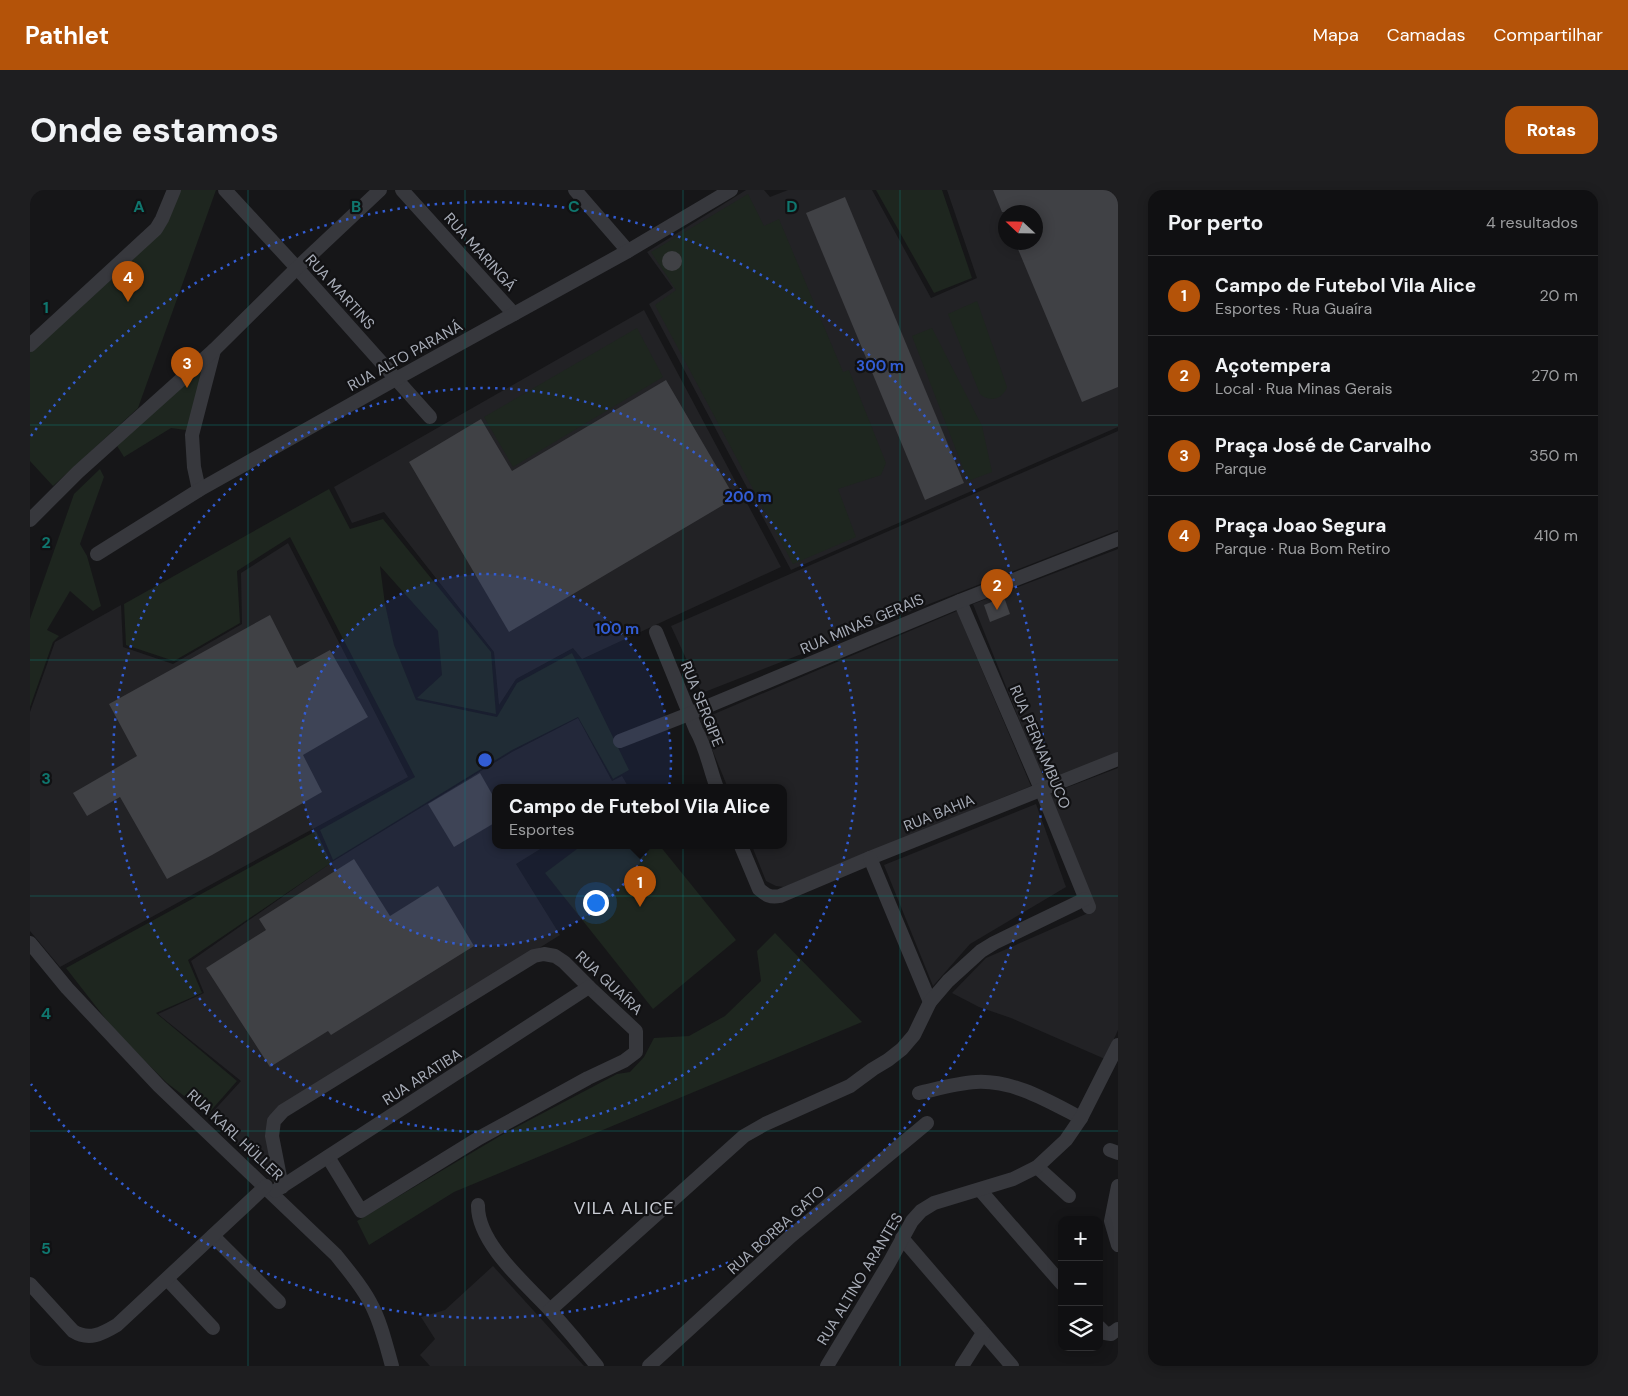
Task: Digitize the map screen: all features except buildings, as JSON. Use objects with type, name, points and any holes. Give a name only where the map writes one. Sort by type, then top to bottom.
[{"type":"street","points":[[30,345],[156,229],[174,190]]},
{"type":"street","name":"RUA MARTINS","points":[[225,190],[298,268],[430,417]]},
{"type":"street","points":[[30,520],[78,472],[214,350],[380,190]]},
{"type":"street","name":"RUA MARINGÁ","points":[[402,190],[514,314]]},
{"type":"street","points":[[575,190],[628,252]]},
{"type":"street","name":"RUA ALTO PARANÁ","points":[[97,554],[199,490],[628,252],[731,190]]},
{"type":"street","points":[[199,490],[194,467],[192,435],[214,350]]},
{"type":"street","name":"RUA MINAS GERAIS","points":[[620,741],[960,600],[1118,539]]},
{"type":"street","name":"RUA PERNAMBUCO","points":[[930,1002],[948,981],[981,951],[1087,903],[1041,789],[960,600]]},
{"type":"street","name":"RUA SERGIPE","points":[[656,632],[701,739],[708,767],[715,784]]},
{"type":"street","name":"RUA BAHIA","points":[[741,849],[759,889],[764,894],[772,897],[780,896],[1118,759]]},
{"type":"street","points":[[550,1310],[744,1136],[765,1124],[850,1086],[902,1049],[914,1035],[930,1002],[870,858]]},
{"type":"street","name":"RUA KARL HÜLLER","points":[[30,943],[68,988],[159,1086],[273,1189],[336,1255],[356,1279],[372,1304],[384,1334],[392,1366]]},
{"type":"street","name":"RUA GUAÍRA","points":[[273,1189],[272,1136],[274,1121],[283,1111],[534,956],[544,954],[555,956],[564,962],[636,1031],[638,1040],[636,1052],[624,1061],[588,1078],[478,1138],[361,1210],[328,1157]]},
{"type":"street","name":"RUA ARATIBA","points":[[30,1284],[73,1331],[78,1334],[95,1336],[117,1325],[213,1236],[273,1189],[328,1157],[589,987]]},
{"type":"street","name":"RUA ALTINO ARANTES","points":[[827,1366],[890,1263],[912,1221],[927,1207],[1013,1179],[1037,1167],[1066,1140],[1081,1118],[1118,1045]]},
{"type":"street","points":[[919,1093],[974,1082],[991,1082],[1027,1091],[1081,1118]]},
{"type":"street","name":"RUA BORBA GATO","points":[[650,1366],[791,1236],[927,1123]]},
{"type":"street","points":[[1037,1167],[1069,1196]]},
{"type":"street","points":[[1115,1231],[1118,1186]]},
{"type":"street","points":[[980,1190],[1058,1279]]},
{"type":"street","points":[[478,1205],[480,1220],[498,1255],[550,1310],[597,1366]]},
{"type":"street","points":[[213,1236],[279,1302]]},
{"type":"street","points":[[902,1238],[1012,1366]]},
{"type":"street","points":[[168,1279],[214,1328]]},
{"type":"street","points":[[1103,1330],[1111,1334],[1118,1329]]},
{"type":"street","points":[[962,1366],[983,1333]]},
{"type":"shaded area","points":[[178,190],[216,190],[138,408],[53,486],[30,461],[30,349],[132,255]]},
{"type":"shaded area","points":[[746,190],[764,190],[770,197],[788,190],[872,190],[931,298],[977,278],[947,190],[1118,190],[1118,427],[791,570],[649,304],[673,288],[647,252]]},
{"type":"shaded area","points":[[876,190],[942,190],[972,278],[934,293]]},
{"type":"shaded area","points":[[748,194],[764,226],[779,219],[843,372],[849,370],[886,463],[881,475],[838,489],[856,537],[793,564],[655,305],[676,290],[651,252]]},
{"type":"shaded area","points":[[977,301],[1007,387],[999,397],[992,399],[980,394],[948,314]]},
{"type":"shaded area","points":[[644,310],[781,567],[582,659],[573,648],[516,679],[499,705],[494,652],[384,512],[352,523],[334,487]]},
{"type":"shaded area","points":[[637,328],[663,377],[513,467],[484,417]]},
{"type":"shaded area","points":[[932,328],[982,426],[992,472],[968,481],[912,336]]},
{"type":"shaded area","points":[[207,358],[191,426],[186,430],[171,428],[124,457],[114,441]]},
{"type":"shaded area","points":[[1118,431],[1118,530],[702,693],[671,626]]},
{"type":"shaded area","points":[[100,469],[104,477],[80,544],[87,556],[101,606],[93,611],[70,591],[47,630],[59,636],[53,642],[30,707],[30,619],[74,494]]},
{"type":"shaded area","points":[[329,489],[350,529],[383,519],[491,652],[496,714],[417,698],[442,675],[438,631],[380,566],[385,604],[394,645],[416,700],[497,717],[517,683],[572,653],[629,770],[613,779],[578,717],[512,750],[333,860],[320,830],[415,777],[290,537],[237,571],[240,623],[174,661],[126,645],[124,604]]},
{"type":"shaded area","points":[[288,543],[408,777],[60,967],[30,931],[30,712],[55,642],[121,605],[123,647],[173,664],[242,624],[241,573]]},
{"type":"shaded area","points":[[1118,549],[1118,754],[1044,782],[973,604]]},
{"type":"shaded area","points":[[957,611],[1031,786],[784,887],[776,886],[766,881],[753,849],[787,849],[787,784],[726,784],[700,720]]},
{"type":"shaded area","points":[[578,718],[612,781],[622,776],[627,784],[492,784],[492,849],[540,849],[516,864],[560,935],[268,1117],[275,1183],[209,1116],[241,1081],[158,1014],[204,993],[191,961],[332,862],[512,752]]},
{"type":"shaded area","points":[[1118,768],[1118,1030],[1105,1059],[1011,1018],[979,1007],[952,993],[986,958],[1095,910],[1050,794]]},
{"type":"shaded area","points":[[1036,804],[1066,887],[970,944],[933,986],[884,865]]},
{"type":"shaded area","points":[[316,831],[331,863],[188,960],[202,993],[156,1013],[237,1081],[208,1114],[167,1083],[115,1031],[66,968]]},
{"type":"shaded area","points":[[577,849],[662,849],[736,940],[653,1009],[545,873]]},
{"type":"shaded area","points":[[775,933],[862,1022],[454,1192],[369,1245],[357,1221],[505,1133],[617,1074],[630,1072],[644,1057],[654,1038],[689,1036],[725,1016],[761,981],[757,951]]},
{"type":"shaded area","points":[[493,1266],[584,1366],[430,1366],[420,1355],[435,1339],[421,1317],[445,1310]]},
{"type":"place","name":"Praça Joao Segura","points":[[128,302]]},
{"type":"place","name":"Praça José de Carvalho","points":[[187,388]]},
{"type":"place","name":"Açotempera","points":[[997,610]]},
{"type":"place","name":"Campo de Futebol Vila Alice","points":[[640,907]]},
{"type":"district","name":"VILA ALICE","points":[[624,1208]]}]
